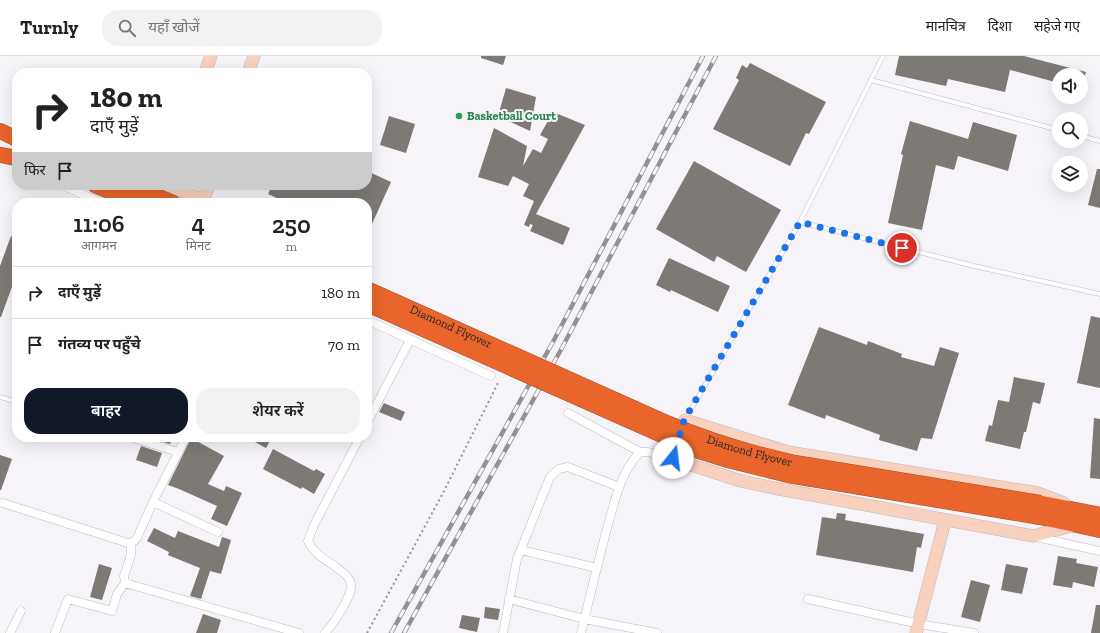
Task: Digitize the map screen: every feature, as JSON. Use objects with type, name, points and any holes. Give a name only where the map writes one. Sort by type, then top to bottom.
[{"type":"highway","points":[[0,131],[12,137]]},
{"type":"highway","points":[[0,155],[12,157]]},
{"type":"highway","points":[[107,190],[126,198]]},
{"type":"highway","points":[[141,190],[161,198]]},
{"type":"highway","name":"Diamond Flyover","points":[[372,291],[669,424],[728,447],[795,463],[1040,510],[1075,525],[1100,530]]},
{"type":"highway","name":"Diamond Flyover","points":[[372,306],[696,450],[715,456],[788,475],[1040,510],[1094,513]]},
{"type":"street","points":[[207,68],[211,56]]},
{"type":"street","points":[[250,68],[254,56]]},
{"type":"street","points":[[73,190],[91,198]]},
{"type":"street","points":[[178,190],[197,198]]},
{"type":"street","points":[[372,322],[491,376]]},
{"type":"street","points":[[372,413],[410,340]]},
{"type":"street","points":[[568,413],[640,452],[648,452],[673,458],[741,481],[945,521],[1033,536],[1100,551]]},
{"type":"street","points":[[673,458],[684,420],[788,452],[1038,493],[1094,513]]},
{"type":"street","points":[[146,442],[178,452]]},
{"type":"street","points":[[130,544],[137,538],[153,502],[183,442]]},
{"type":"street","points":[[325,633],[336,620],[352,592],[351,583],[347,576],[313,551],[308,541],[314,525],[357,442]]},
{"type":"street","points":[[581,633],[619,487],[632,460],[640,452]]},
{"type":"street","points":[[503,633],[518,559],[550,477],[559,468],[568,467],[619,487]]},
{"type":"street","points":[[153,502],[218,532]]},
{"type":"street","points":[[3,503],[130,544]]},
{"type":"street","points":[[918,628],[945,521]]},
{"type":"street","points":[[1033,536],[1075,525]]},
{"type":"street","points":[[55,633],[68,599],[112,612],[117,594],[125,583],[124,576],[131,555],[130,544]]},
{"type":"street","points":[[521,550],[597,568]]},
{"type":"street","points":[[125,583],[299,633]]},
{"type":"street","points":[[510,599],[584,619],[657,633]]},
{"type":"street","points":[[808,599],[918,628],[974,633]]},
{"type":"street","points":[[10,633],[21,611]]},
{"type":"lane","points":[[684,420],[800,222],[883,56]]},
{"type":"lane","points":[[871,80],[1052,128]]},
{"type":"lane","points":[[1088,138],[1100,141]]},
{"type":"lane","points":[[800,222],[974,266],[1100,294]]},
{"type":"lane","points":[[0,398],[12,401]]},
{"type":"path","points":[[367,633],[443,493],[499,380]]},
{"type":"building","points":[[481,56],[506,56],[503,65],[481,58]]},
{"type":"building","points":[[899,56],[1024,56],[1070,68],[1052,68],[1052,81],[1010,70],[1005,92],[948,79],[946,86],[895,75]]},
{"type":"building","points":[[750,63],[826,102],[809,134],[806,133],[790,166],[713,129],[739,80],[736,78],[742,65],[747,68]]},
{"type":"building","points":[[506,88],[536,97],[530,131],[498,116]]},
{"type":"building","points":[[553,112],[585,125],[536,214],[570,228],[563,245],[530,231],[533,225],[530,224],[529,227],[524,225],[534,201],[523,196],[529,184],[513,176],[508,186],[478,177],[494,128],[527,146],[523,166],[533,149],[541,153],[548,139],[540,135]]},
{"type":"building","points":[[389,116],[415,124],[406,153],[380,145]]},
{"type":"building","points":[[910,121],[968,139],[973,122],[1017,135],[1008,171],[958,156],[954,170],[936,165],[922,230],[888,223],[903,155],[901,154]]},
{"type":"building","points":[[694,161],[781,210],[746,272],[717,256],[714,262],[656,229]]},
{"type":"building","points":[[1097,169],[1100,169],[1100,208],[1088,205]]},
{"type":"building","points":[[372,173],[391,182],[372,224],[372,198],[277,198],[268,194],[270,190],[372,190]]},
{"type":"building","points":[[12,236],[12,287],[1,317],[0,317],[0,266]]},
{"type":"building","points":[[669,258],[730,286],[718,312],[671,290],[670,292],[656,285]]},
{"type":"building","points":[[1091,316],[1100,318],[1100,388],[1077,383]]},
{"type":"building","points":[[819,327],[867,345],[868,341],[902,354],[901,357],[934,366],[940,347],[959,353],[932,439],[921,438],[917,451],[879,440],[880,435],[826,415],[825,419],[788,405]]},
{"type":"building","points":[[1014,377],[1045,383],[1040,404],[1033,402],[1026,432],[1024,432],[1020,449],[985,441],[989,425],[992,426],[998,400],[1009,402]]},
{"type":"building","points":[[384,403],[405,412],[401,421],[379,412]]},
{"type":"building","points":[[1094,418],[1100,419],[1100,479],[1090,478]]},
{"type":"building","points":[[189,442],[198,442],[224,456],[208,484],[224,491],[226,486],[242,493],[227,526],[211,519],[217,506],[168,485]]},
{"type":"building","points":[[255,442],[269,442],[266,448]]},
{"type":"building","points":[[141,446],[162,453],[157,467],[136,460]]},
{"type":"building","points":[[273,449],[314,471],[316,469],[325,474],[314,494],[302,487],[301,489],[263,469]]},
{"type":"building","points":[[0,455],[12,459],[1,490],[0,490]]},
{"type":"building","points":[[837,513],[846,514],[845,520],[924,534],[921,548],[917,547],[913,572],[816,555],[822,517],[836,519]]},
{"type":"building","points":[[154,528],[175,538],[178,531],[219,547],[222,537],[231,540],[221,574],[210,571],[201,599],[190,596],[200,568],[168,555],[169,552],[147,541]]},
{"type":"building","points":[[1058,556],[1077,559],[1076,563],[1098,567],[1094,587],[1073,582],[1072,588],[1053,585]]},
{"type":"building","points":[[99,564],[112,568],[102,600],[90,597]]},
{"type":"building","points":[[1006,564],[1028,568],[1022,594],[1001,590]]},
{"type":"building","points":[[971,580],[990,585],[980,622],[961,617]]},
{"type":"building","points":[[1096,605],[1100,605],[1100,633],[1091,633]]},
{"type":"building","points":[[485,607],[500,609],[498,620],[484,618]]},
{"type":"building","points":[[203,614],[221,620],[217,633],[196,633]]},
{"type":"building","points":[[462,615],[480,618],[477,632],[459,628]]},
{"type":"railway","points":[[391,633],[554,340],[703,56]]},
{"type":"railway","points":[[404,633],[563,346],[716,56]]},
{"type":"place","name":"Basketball Court","points":[[459,116]]},
{"type":"route","points":[[673,458],[684,420],[800,222],[902,248]]}]
